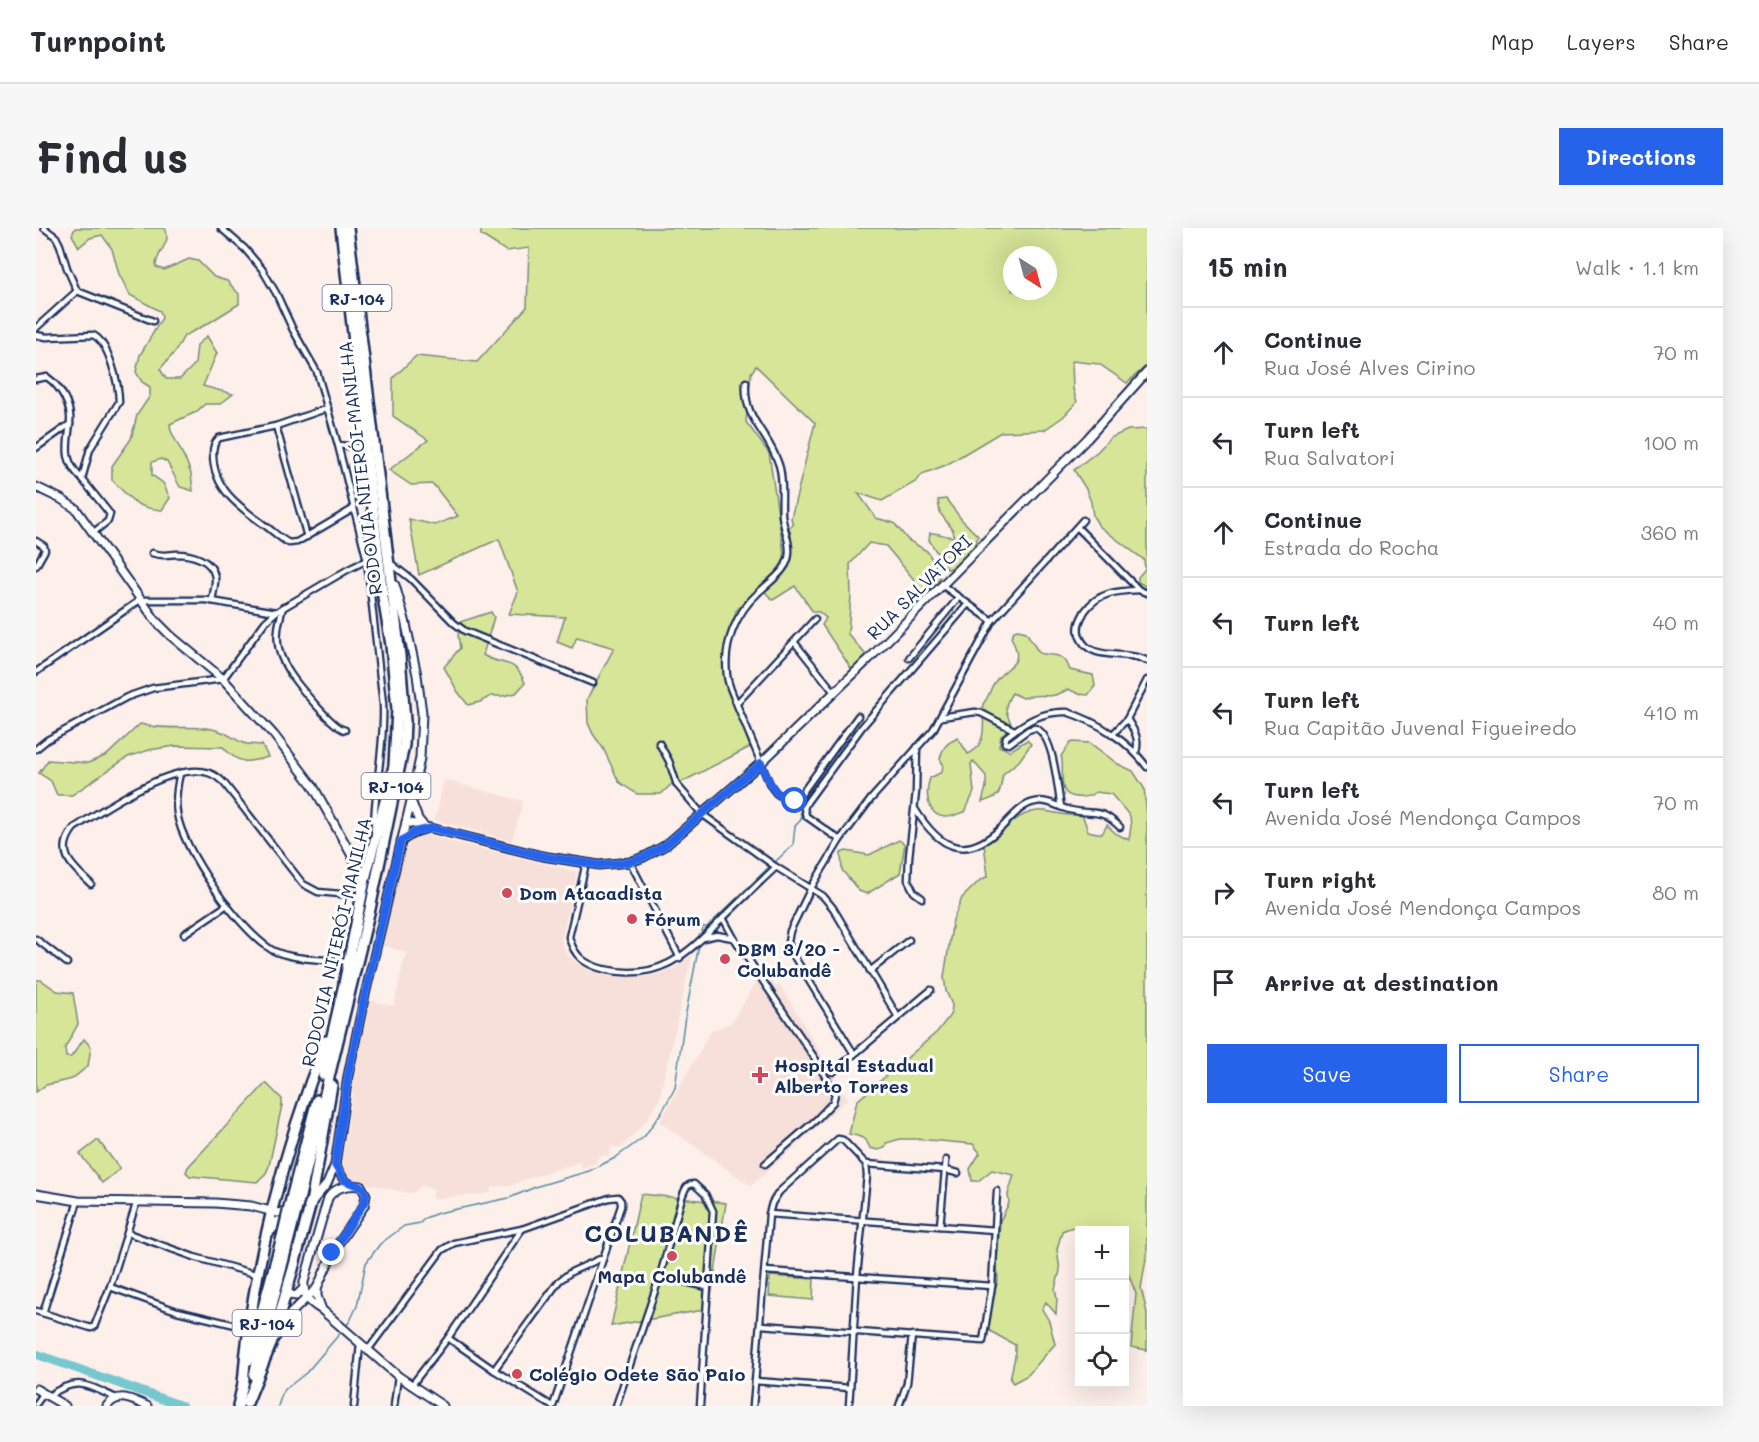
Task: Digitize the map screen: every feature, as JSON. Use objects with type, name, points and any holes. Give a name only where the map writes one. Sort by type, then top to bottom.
[{"type":"highway","name":"RODOVIA NITERÓI-MANILHA","points":[[244,1405],[341,1013],[370,909],[404,745],[403,690],[366,448],[341,228]]},
{"type":"highway","name":"RODOVIA NITERÓI-MANILHA","points":[[341,1013],[365,879],[394,766],[397,736],[397,709],[385,562],[348,228]]},
{"type":"highway","points":[[243,1384],[248,1328],[267,1234],[275,1212],[277,1192],[309,1083],[341,1013]]},
{"type":"highway","points":[[244,1405],[271,1344],[311,1203],[341,1013]]},
{"type":"highway","points":[[277,1192],[284,1202],[295,1208]]},
{"type":"highway","points":[[267,1234],[278,1222],[290,1221]]},
{"type":"highway","name":"RODOVIA NITERÓI-MANILHA","points":[[244,1405],[243,1384],[285,1238]]},
{"type":"street","points":[[44,228],[56,237],[76,291],[153,321]]},
{"type":"street","points":[[221,228],[245,249],[262,269],[317,372],[367,560],[384,722],[376,790],[374,844]]},
{"type":"street","points":[[36,328],[76,291]]},
{"type":"street","points":[[36,335],[46,337],[93,335],[104,343],[109,358],[119,402],[90,449],[82,478]]},
{"type":"street","name":"RUA SALVATORI","points":[[406,822],[542,856],[605,865],[630,862],[666,845],[761,763],[834,692],[1087,440],[1147,372]]},
{"type":"street","points":[[36,379],[47,377],[53,381],[68,405],[71,414],[68,459],[73,470],[110,514],[108,521],[94,532]]},
{"type":"street","points":[[746,382],[745,394],[749,413],[766,437],[779,466],[782,517],[789,550],[786,566],[745,604],[738,616],[726,663],[729,689],[770,785],[782,798],[792,802],[800,796],[858,716]]},
{"type":"street","points":[[328,408],[276,426],[223,436],[213,446],[213,463],[225,492],[241,508],[290,543],[307,537],[353,509]]},
{"type":"street","points":[[36,448],[70,424]]},
{"type":"street","points":[[276,426],[307,537]]},
{"type":"street","points":[[338,445],[366,448]]},
{"type":"street","points":[[36,488],[70,503],[94,532],[156,621],[243,699],[303,771],[365,879]]},
{"type":"street","points":[[854,1054],[792,953],[788,942],[790,931],[811,888],[840,840],[871,799],[933,730],[992,621],[1083,520]]},
{"type":"street","points":[[1077,527],[1139,590],[1147,593]]},
{"type":"street","points":[[36,541],[45,548],[36,566]]},
{"type":"street","points":[[152,553],[191,556],[208,564],[216,579],[212,601]]},
{"type":"street","points":[[36,750],[47,740],[127,697],[153,688],[223,679],[276,612],[367,560],[385,562],[411,579],[454,623],[465,631],[592,682]]},
{"type":"street","points":[[275,1212],[311,1203],[327,1184],[335,1165],[348,1076],[364,999],[420,758],[422,712],[417,675],[405,620],[385,562]]},
{"type":"street","points":[[942,585],[992,621]]},
{"type":"street","points":[[1139,590],[1114,592],[1100,596],[1088,606],[1079,621],[1078,632],[1088,648],[1103,654],[1130,656],[1147,661]]},
{"type":"street","points":[[909,658],[959,597]]},
{"type":"street","points":[[36,672],[140,600],[212,601],[276,612]]},
{"type":"street","points":[[840,840],[806,816],[804,808],[807,802],[862,727],[968,604]]},
{"type":"street","points":[[283,607],[278,630],[278,645],[289,672],[332,723],[345,730]]},
{"type":"street","points":[[737,704],[815,619]]},
{"type":"street","points":[[795,642],[834,692]]},
{"type":"street","points":[[1112,735],[1127,719],[1147,680]]},
{"type":"street","points":[[1061,807],[1050,744],[1044,734],[1035,728],[1028,730],[1009,744],[1005,743],[1006,737],[1014,730],[1036,717],[1057,712],[1076,715],[1125,742],[1147,767]]},
{"type":"street","points":[[941,717],[981,713],[1014,730]]},
{"type":"street","points":[[1127,719],[1138,742],[1136,752]]},
{"type":"street","points":[[659,743],[669,761],[677,785],[702,814],[776,867],[823,896],[833,908],[898,1017]]},
{"type":"street","points":[[917,747],[915,809],[908,880],[914,892],[922,898]]},
{"type":"street","points":[[180,772],[176,791],[177,813],[182,832],[190,850],[227,905],[255,936],[280,953],[349,962]]},
{"type":"street","points":[[91,884],[67,857],[64,847],[67,837],[74,828],[159,779],[180,772],[209,772],[224,783],[293,874],[310,890],[362,896]]},
{"type":"street","points":[[411,801],[415,813],[424,826]]},
{"type":"street","points":[[915,809],[921,819],[941,840],[957,848],[986,841],[1017,812],[1035,801],[1046,801],[1069,810],[1102,813],[1120,827]]},
{"type":"street","points":[[401,841],[415,832],[432,828]]},
{"type":"street","points":[[354,860],[370,861]]},
{"type":"street","points":[[630,862],[680,958]]},
{"type":"street","points":[[586,863],[569,936],[572,948],[578,958],[588,965],[621,973],[647,972],[680,958],[776,867]]},
{"type":"street","points":[[184,934],[227,905]]},
{"type":"street","points":[[723,918],[816,1060],[835,1094],[833,1102],[816,1120],[765,1164]]},
{"type":"street","points":[[703,938],[717,935],[734,938]]},
{"type":"street","points":[[36,939],[67,963]]},
{"type":"street","points":[[870,970],[909,940]]},
{"type":"street","points":[[833,1072],[931,990]]},
{"type":"street","points":[[753,1406],[769,1214],[772,1203],[779,1192],[836,1140],[843,1140],[866,1164],[867,1176],[857,1276],[849,1406]]},
{"type":"street","points":[[940,1226],[946,1160]]},
{"type":"street","points":[[866,1164],[958,1173]]},
{"type":"street","points":[[271,1344],[291,1314],[317,1288],[334,1250],[364,1206],[366,1195],[363,1188],[351,1185],[344,1180],[335,1165]]},
{"type":"street","points":[[616,1406],[660,1276],[682,1197],[686,1188],[694,1184],[705,1194],[713,1211],[700,1406]]},
{"type":"street","name":"RJ-104","points":[[287,1291],[296,1296],[304,1288],[328,1198],[331,1193],[351,1185]]},
{"type":"street","points":[[760,1325],[912,1335],[979,1343],[983,1341],[992,1286],[996,1191]]},
{"type":"street","points":[[36,1194],[78,1201],[215,1203],[250,1206],[275,1212],[290,1221],[302,1238]]},
{"type":"street","points":[[368,1350],[442,1250],[453,1243],[522,1229],[609,1198],[618,1197],[621,1206],[552,1406],[448,1338]]},
{"type":"street","points":[[43,1313],[78,1201]]},
{"type":"street","points":[[36,1311],[91,1328],[96,1325],[137,1201]]},
{"type":"street","points":[[311,1203],[320,1208],[324,1214]]},
{"type":"street","points":[[769,1214],[995,1230]]},
{"type":"street","points":[[411,1386],[448,1338],[522,1229]]},
{"type":"street","points":[[128,1233],[194,1257],[259,1275]]},
{"type":"street","points":[[494,1370],[547,1294],[559,1281],[571,1272],[603,1258]]},
{"type":"street","points":[[765,1272],[992,1286]]},
{"type":"street","points":[[660,1276],[707,1287]]},
{"type":"street","points":[[110,1287],[183,1313],[248,1328]]},
{"type":"street","points":[[304,1288],[307,1299],[360,1344],[411,1386],[443,1406]]},
{"type":"street","name":"RJ-104","points":[[304,1288],[310,1292],[317,1288]]},
{"type":"street","points":[[317,1288],[322,1310]]},
{"type":"street","points":[[899,1406],[907,1383],[912,1335]]},
{"type":"street","points":[[354,1406],[360,1344]]},
{"type":"street","points":[[394,1406],[398,1376]]},
{"type":"street","points":[[755,1381],[850,1388]]},
{"type":"street","points":[[36,1404],[46,1395],[78,1383],[116,1398],[126,1398],[147,1406]]},
{"type":"street","points":[[36,1389],[64,1406]]},
{"type":"street","points":[[107,1406],[116,1398]]},
{"type":"shaded area","points":[[444,780],[523,801],[512,841],[435,820]]},
{"type":"shaded area","points":[[421,834],[577,872],[561,941],[567,955],[585,969],[618,977],[644,977],[677,967],[692,955],[659,1100],[646,1121],[621,1148],[612,1146],[608,1156],[602,1155],[596,1160],[597,1163],[582,1168],[580,1162],[510,1186],[491,1187],[491,1193],[432,1199],[434,1189],[421,1186],[415,1192],[408,1193],[356,1181],[345,1174],[342,1164],[369,1000],[394,1006],[406,952],[381,945],[395,881],[410,839]]},
{"type":"shaded area","name":"Hospital Estadual Alberto Torres","points":[[764,970],[776,988],[780,985],[848,1099],[751,1186],[660,1122],[711,1031],[731,1023]]},
{"type":"green space","points":[[75,228],[165,228],[167,238],[156,267],[164,270],[189,259],[198,261],[214,277],[227,281],[239,294],[239,304],[184,336],[175,352],[160,369],[166,379],[180,379],[195,364],[197,345],[207,336],[217,353],[203,386],[233,394],[220,404],[205,404],[196,412],[170,424],[191,474],[193,491],[180,487],[167,462],[161,459],[152,462],[152,475],[163,483],[170,498],[162,510],[138,504],[112,480],[112,466],[131,439],[137,415],[150,396],[150,387],[142,382],[136,372],[140,355],[162,318],[160,311],[130,295],[119,274],[112,249],[102,235],[90,238],[79,247],[72,235]]},
{"type":"green space","points":[[481,228],[1147,228],[1147,365],[1127,383],[1099,364],[1072,361],[1073,389],[1077,402],[1063,417],[1044,430],[1001,432],[946,465],[922,474],[917,481],[882,501],[858,493],[876,518],[894,523],[908,540],[927,551],[940,578],[922,596],[917,591],[916,582],[886,546],[869,543],[850,564],[851,596],[848,634],[866,655],[852,670],[822,625],[826,618],[819,612],[813,612],[795,586],[773,600],[765,592],[787,571],[790,565],[792,550],[789,527],[793,525],[791,518],[815,423],[756,366],[751,373],[746,422],[769,453],[785,561],[782,567],[736,611],[724,657],[725,683],[742,721],[750,747],[680,783],[677,779],[661,794],[637,794],[619,782],[588,723],[587,699],[614,648],[577,637],[572,648],[557,642],[565,617],[509,614],[518,592],[499,539],[419,575],[409,519],[435,525],[458,516],[433,484],[411,485],[389,470],[428,440],[393,416],[393,378],[416,356],[477,362],[527,307],[529,248],[506,251],[481,235]]},
{"type":"green space","points":[[1147,429],[1147,587],[1138,582],[1138,577],[1145,569],[1144,560],[1099,526],[1093,516],[1086,489],[1074,470],[1110,438],[1128,430]]},
{"type":"green space","points":[[946,499],[978,536],[966,557],[957,565],[947,569],[929,540],[930,533],[954,537],[953,530],[940,513],[938,500]]},
{"type":"green space","points":[[491,612],[494,617],[483,655],[517,669],[525,683],[516,693],[491,696],[468,705],[444,667],[460,648],[458,635],[460,622]]},
{"type":"green space","points":[[1014,631],[1026,632],[1039,653],[1061,657],[1070,670],[1093,675],[1095,686],[1088,695],[1068,689],[1050,696],[1035,695],[1023,698],[1012,693],[1006,710],[1012,726],[1001,736],[999,746],[1010,751],[1027,740],[1031,744],[1019,761],[1003,774],[997,796],[982,802],[986,776],[973,761],[971,764],[974,792],[965,812],[948,817],[939,816],[931,808],[929,802],[930,778],[942,772],[941,755],[944,748],[951,742],[958,738],[968,754],[979,745],[984,726],[983,704],[999,676],[1016,660],[1017,654],[1011,637]]},
{"type":"green space","points":[[140,724],[217,730],[243,743],[262,745],[268,757],[249,761],[239,760],[223,747],[175,746],[149,750],[128,757],[72,795],[57,795],[51,781],[39,773],[48,760],[88,763],[107,755]]},
{"type":"green space","points":[[1071,742],[1090,743],[1118,764],[1133,771],[1144,788],[1147,816],[1147,1253],[1141,1288],[1147,1313],[1147,1350],[1131,1347],[1136,1294],[1129,1276],[1129,1226],[1075,1226],[1062,1231],[1057,1249],[1060,1271],[1055,1289],[1056,1314],[1046,1302],[1042,1309],[1049,1321],[1055,1344],[1028,1375],[1013,1383],[1010,1379],[1015,1345],[988,1330],[987,1320],[998,1280],[1000,1221],[1009,1203],[1008,1194],[1014,1175],[992,1170],[978,1181],[972,1181],[970,1169],[980,1153],[973,1144],[900,1139],[886,1143],[885,1148],[878,1150],[870,1148],[862,1138],[849,1134],[857,1101],[937,1032],[951,1014],[952,1005],[946,991],[944,977],[953,920],[962,898],[979,881],[988,876],[984,844],[1020,817],[1037,811],[1068,815],[1082,814],[1088,831],[1102,834],[1107,825],[1115,833],[1129,840],[1130,816],[1111,794],[1096,792],[1080,797],[1066,792],[1062,781],[1061,756]]},
{"type":"green space","points":[[899,840],[905,844],[900,873],[867,894],[859,891],[842,870],[841,853],[846,851],[869,855]]},
{"type":"green space","points":[[36,980],[41,980],[57,991],[73,993],[78,1024],[65,1048],[66,1057],[71,1057],[84,1039],[91,1047],[88,1066],[72,1079],[46,1085],[36,1092]]},
{"type":"green space","points":[[266,1083],[282,1099],[282,1105],[266,1173],[257,1182],[190,1176],[186,1172],[188,1167]]},
{"type":"green space","points":[[98,1140],[120,1169],[102,1183],[80,1154]]},
{"type":"green space","name":"Mapa Colubandê","points":[[641,1194],[726,1203],[709,1309],[611,1326]]},
{"type":"green space","points":[[770,1276],[814,1279],[813,1300],[769,1296]]},
{"type":"waterway","points":[[776,861],[793,845],[795,826],[801,820],[800,805],[864,719],[931,643],[955,612]]},
{"type":"waterway","points":[[701,937],[703,927],[707,927],[769,867]]},
{"type":"waterway","points":[[345,1327],[357,1306],[366,1263],[380,1244],[404,1226],[420,1223],[425,1218],[438,1213],[509,1198],[538,1186],[589,1171],[615,1158],[644,1137],[675,1088],[684,1023],[699,945]]},
{"type":"waterway","points":[[278,1406],[283,1391],[306,1373],[342,1331]]},
{"type":"waterway","points":[[36,1354],[182,1406]]},
{"type":"place","name":"Dom Atacadista","points":[[507,893]]},
{"type":"place","name":"Fórum","points":[[632,919]]},
{"type":"place","name":"DBM 3/20 - Colubandê","points":[[725,959]]},
{"type":"place","name":"Hospital Estadual Alberto Torres","points":[[760,1075]]},
{"type":"place","name":"Mapa Colubandê","points":[[672,1256]]},
{"type":"place","name":"Colégio Odete São Paio","points":[[517,1374]]},
{"type":"district","name":"COLUBANDÊ","points":[[667,1232]]},
{"type":"route","points":[[332,1253],[364,1206],[365,1201],[366,1195],[363,1188],[351,1185],[344,1180],[335,1165],[348,1076],[401,841],[415,832],[432,828],[542,856],[605,865],[630,862],[666,845],[761,763],[776,793],[789,802],[795,801]]}]
